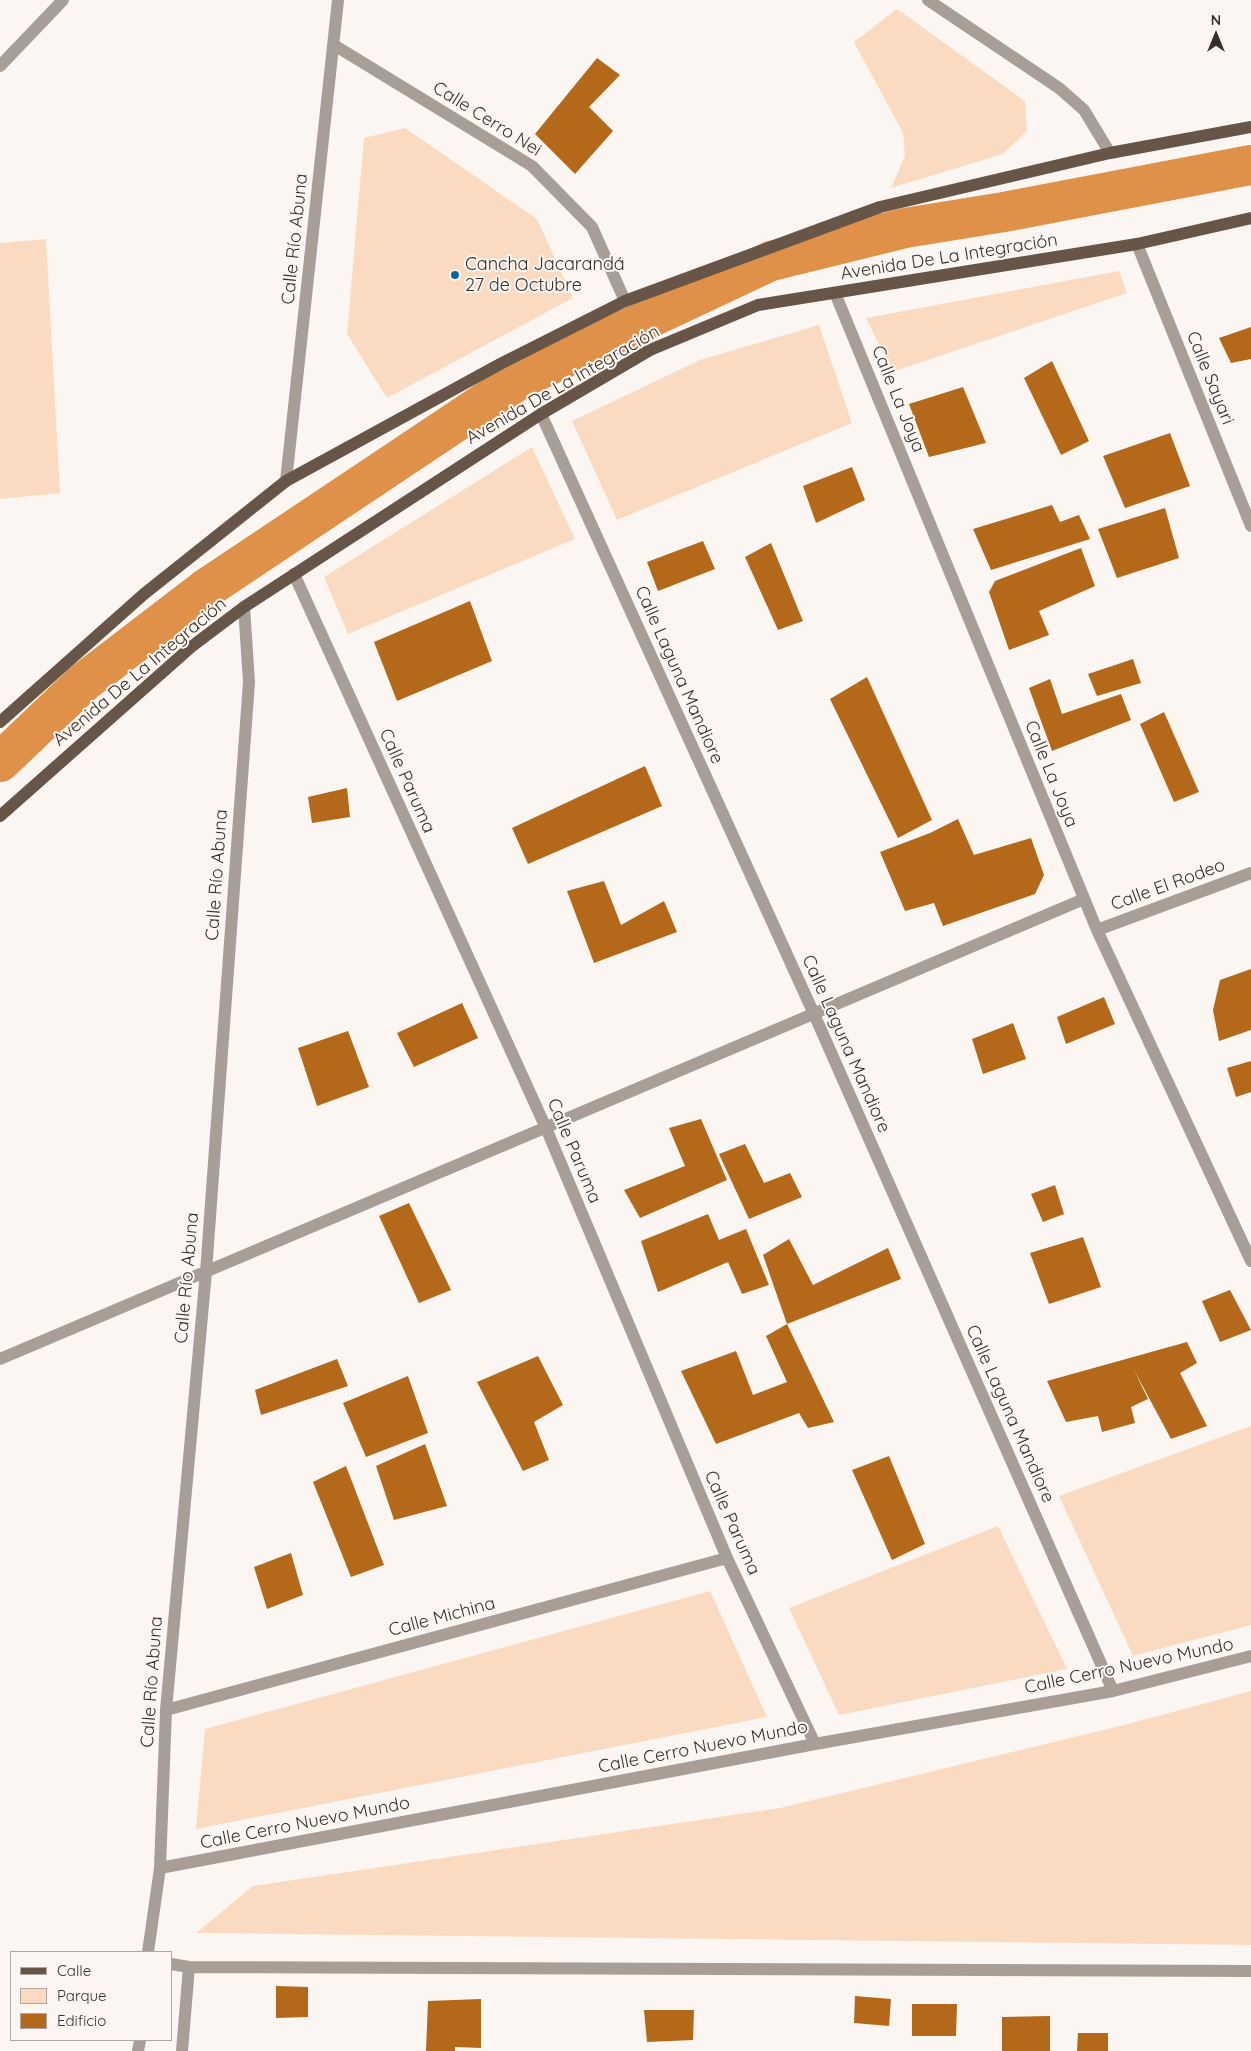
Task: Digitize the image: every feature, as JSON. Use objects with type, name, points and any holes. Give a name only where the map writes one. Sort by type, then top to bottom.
[{"type":"main road","points":[[0,722],[144,594],[286,481],[502,363],[625,301],[880,207],[1110,153],[1251,127]]},
{"type":"main road","name":"Avenida De La Integración","points":[[0,816],[191,647],[244,607],[541,414],[650,350],[758,305],[1137,244],[1251,218]]},
{"type":"street","points":[[0,66],[63,0]]},
{"type":"street","name":"Calle Río Abuna","points":[[286,481],[338,0]]},
{"type":"street","points":[[928,0],[1060,88],[1084,110],[1110,153]]},
{"type":"street","name":"Calle Cerro Nei","points":[[334,45],[532,166],[592,227],[625,301]]},
{"type":"street","name":"Calle Sayari","points":[[1137,244],[1251,526]]},
{"type":"street","name":"Calle La Joya","points":[[835,293],[1084,900],[1251,1261]]},
{"type":"street","name":"Calle Laguna Mandiore","points":[[541,414],[814,1014],[1113,1691]]},
{"type":"street","name":"Calle Paruma","points":[[294,574],[546,1128],[727,1558],[815,1744]]},
{"type":"street","name":"Calle Río Abuna","points":[[148,1951],[160,1868],[166,1710],[206,1272],[249,682],[244,607]]},
{"type":"street","name":"Calle El Rodeo","points":[[1097,930],[1251,873]]},
{"type":"street","points":[[0,1358],[1084,900]]},
{"type":"street","name":"Calle Michina","points":[[166,1710],[727,1558]]},
{"type":"street","name":"Calle Cerro Nuevo Mundo","points":[[160,1868],[815,1744],[1113,1691],[1251,1656]]},
{"type":"street","points":[[172,1964],[189,1966],[1251,1972]]},
{"type":"street","points":[[182,2051],[189,1966]]},
{"type":"green space","points":[[897,9],[1025,101],[1027,131],[1003,154],[891,188],[905,156],[903,133],[854,42]]},
{"type":"green space","points":[[405,128],[537,219],[573,298],[387,398],[347,334],[364,138]]},
{"type":"green space","points":[[46,239],[60,493],[0,499],[0,243]]},
{"type":"green space","points":[[1119,271],[1127,293],[892,372],[866,318]]},
{"type":"green space","points":[[819,325],[852,423],[617,520],[572,421],[700,360]]},
{"type":"green space","points":[[532,447],[575,539],[348,634],[324,577]]},
{"type":"green space","points":[[1251,1426],[1251,1625],[1133,1656],[1059,1496]]},
{"type":"green space","points":[[998,1526],[1067,1669],[839,1715],[789,1608]]},
{"type":"green space","points":[[710,1591],[767,1717],[196,1829],[205,1729]]},
{"type":"green space","points":[[1251,1691],[1251,1945],[196,1933],[253,1886],[780,1808],[1120,1726]]},
{"type":"building","points":[[597,58],[620,75],[589,107],[613,131],[575,174],[535,134]]},
{"type":"building","points":[[1251,327],[1251,359],[1231,363],[1219,338]]},
{"type":"building","points":[[1052,361],[1089,441],[1061,455],[1024,378]]},
{"type":"building","points":[[963,387],[986,443],[929,457],[909,404]]},
{"type":"building","points":[[1170,433],[1190,486],[1125,508],[1103,456]]},
{"type":"building","points":[[852,467],[865,500],[816,523],[803,486]]},
{"type":"building","points":[[1052,505],[1060,522],[1079,515],[1090,539],[991,570],[973,529]]},
{"type":"building","points":[[1165,508],[1179,558],[1117,578],[1098,529]]},
{"type":"building","points":[[703,541],[715,569],[658,591],[647,562]]},
{"type":"building","points":[[771,543],[803,621],[778,630],[745,557]]},
{"type":"building","points":[[1081,548],[1095,586],[1039,611],[1049,635],[1009,650],[989,592],[995,581]]},
{"type":"building","points":[[470,601],[492,661],[397,701],[374,642]]},
{"type":"building","points":[[1133,659],[1141,683],[1097,696],[1088,674]]},
{"type":"building","points":[[867,677],[932,820],[898,838],[830,699]]},
{"type":"building","points":[[1050,679],[1062,714],[1121,694],[1131,720],[1052,751],[1029,688]]},
{"type":"building","points":[[1164,712],[1199,792],[1174,802],[1140,724]]},
{"type":"building","points":[[645,766],[662,806],[528,864],[512,828]]},
{"type":"building","points":[[347,788],[350,817],[312,823],[308,797]]},
{"type":"building","points":[[958,819],[974,855],[1031,838],[1044,875],[1035,894],[943,926],[934,903],[905,911],[880,852],[930,833]]},
{"type":"building","points":[[604,881],[621,925],[664,901],[677,932],[594,963],[567,891]]},
{"type":"building","points":[[1251,969],[1251,1030],[1219,1041],[1213,1010],[1220,980]]},
{"type":"building","points":[[1104,997],[1115,1024],[1066,1044],[1057,1017]]},
{"type":"building","points":[[462,1003],[478,1038],[414,1067],[397,1033]]},
{"type":"building","points":[[1013,1023],[1026,1059],[983,1074],[972,1039]]},
{"type":"building","points":[[348,1031],[369,1087],[317,1106],[298,1048]]},
{"type":"building","points":[[1251,1061],[1251,1092],[1236,1097],[1227,1068]]},
{"type":"building","points":[[701,1119],[727,1180],[640,1218],[624,1190],[685,1166],[669,1128]]},
{"type":"building","points":[[745,1144],[764,1183],[790,1173],[802,1197],[749,1219],[719,1154]]},
{"type":"building","points":[[1055,1185],[1064,1214],[1043,1222],[1031,1194]]},
{"type":"building","points":[[409,1203],[451,1290],[419,1303],[379,1216]]},
{"type":"building","points":[[708,1214],[719,1240],[746,1229],[769,1285],[742,1294],[728,1262],[658,1292],[641,1241]]},
{"type":"building","points":[[1083,1237],[1101,1287],[1049,1304],[1030,1253]]},
{"type":"building","points":[[789,1239],[813,1285],[888,1248],[901,1279],[787,1324],[763,1255]]},
{"type":"building","points":[[1230,1290],[1251,1330],[1220,1342],[1202,1301]]},
{"type":"building","points":[[787,1324],[834,1422],[808,1428],[799,1413],[716,1444],[681,1371],[736,1351],[753,1395],[787,1382],[766,1336]]},
{"type":"building","points":[[1187,1342],[1197,1363],[1180,1373],[1207,1426],[1171,1439],[1134,1370],[1148,1399],[1131,1407],[1135,1423],[1102,1432],[1098,1416],[1066,1422],[1047,1381]]},
{"type":"building","points":[[538,1356],[563,1405],[534,1422],[549,1460],[523,1471],[477,1382]]},
{"type":"building","points":[[337,1359],[348,1386],[261,1415],[255,1390]]},
{"type":"building","points":[[408,1376],[428,1433],[366,1457],[343,1403]]},
{"type":"building","points":[[425,1444],[447,1506],[394,1520],[376,1466]]},
{"type":"building","points":[[889,1456],[925,1544],[892,1560],[852,1470]]},
{"type":"building","points":[[346,1466],[384,1565],[351,1577],[313,1482]]},
{"type":"building","points":[[291,1553],[303,1595],[267,1609],[254,1567]]},
{"type":"building","points":[[276,1986],[308,1987],[308,2017],[276,2018]]},
{"type":"building","points":[[855,1996],[891,1999],[889,2026],[854,2023]]},
{"type":"building","points":[[481,1999],[481,2048],[455,2047],[455,2051],[426,2051],[428,2001]]},
{"type":"building","points":[[912,2004],[957,2004],[956,2036],[912,2036]]},
{"type":"building","points":[[644,2010],[694,2010],[693,2040],[647,2042]]},
{"type":"building","points":[[1050,2016],[1050,2051],[1002,2051],[1002,2017]]},
{"type":"building","points":[[1078,2033],[1108,2033],[1108,2051],[1077,2051]]},
{"type":"waterway","points":[[0,762],[84,682],[204,590],[520,379],[771,261],[905,228],[1004,212],[1251,165]]},
{"type":"place","name":"Cancha Jacarandá 27 de Octubre","points":[[455,275]]}]
